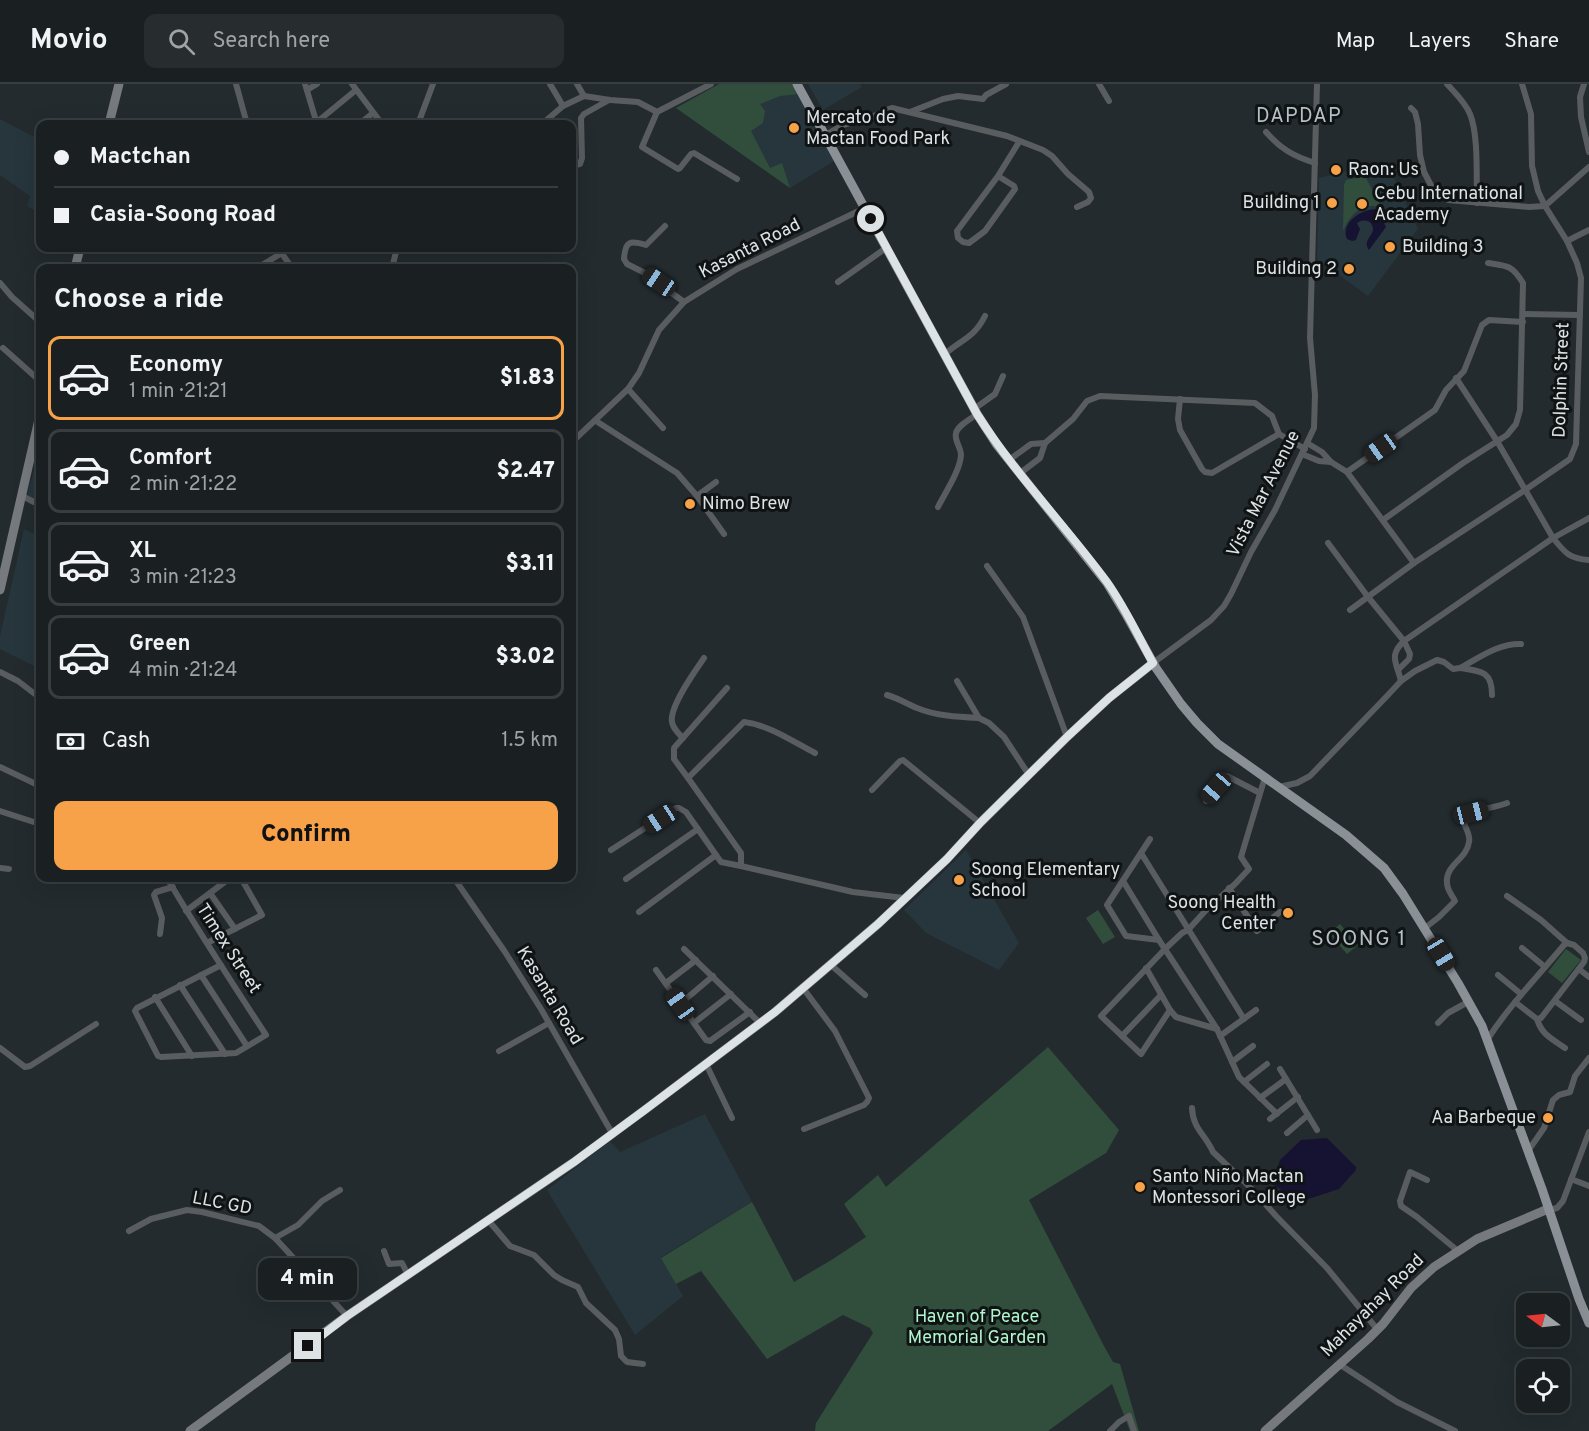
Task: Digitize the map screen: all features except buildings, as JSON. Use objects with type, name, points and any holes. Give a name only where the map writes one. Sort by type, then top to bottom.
[{"type":"main road","points":[[797,84],[975,412],[1019,474],[1107,584],[1153,663],[1181,704],[1218,744],[1346,835],[1384,868],[1425,928],[1482,1026],[1589,1323]]},
{"type":"street","points":[[110,120],[118,84]]},
{"type":"street","points":[[236,84],[246,120]]},
{"type":"street","points":[[316,120],[306,87],[317,84]]},
{"type":"street","points":[[420,120],[433,84]]},
{"type":"street","points":[[550,84],[563,106]]},
{"type":"street","points":[[577,84],[584,96]]},
{"type":"street","points":[[711,84],[657,112],[642,145],[644,150],[655,154],[678,169],[694,153],[737,179]]},
{"type":"street","points":[[910,112],[943,99],[958,96],[983,99],[1006,84]]},
{"type":"street","points":[[1099,84],[1109,101]]},
{"type":"street","name":"Vista Mar Avenue","points":[[1153,663],[1211,620],[1224,606],[1275,510],[1314,428],[1315,385],[1310,338],[1317,84]]},
{"type":"street","points":[[1447,84],[1462,101],[1470,115],[1475,141],[1477,203]]},
{"type":"street","name":"Dolphin Street","points":[[1350,610],[1414,563],[1570,459],[1576,444],[1580,271],[1567,240],[1541,198],[1533,174],[1531,114],[1522,84]]},
{"type":"street","points":[[1584,84],[1580,97],[1581,117],[1589,152]]},
{"type":"street","points":[[320,120],[354,87],[379,120]]},
{"type":"street","points":[[547,120],[563,106],[584,96],[638,102],[657,112]]},
{"type":"street","points":[[576,165],[580,164],[582,158],[580,118],[610,100]]},
{"type":"street","points":[[825,135],[843,125],[892,108],[1007,136],[1047,153],[1089,192],[1091,198],[1088,202],[1077,207]]},
{"type":"street","points":[[1412,108],[1418,124],[1422,165],[1431,186],[1448,200],[1529,207],[1545,206],[1589,167]]},
{"type":"street","points":[[364,120],[373,113]]},
{"type":"street","points":[[1266,132],[1276,144],[1286,151],[1315,163]]},
{"type":"street","points":[[998,176],[1015,189],[985,231],[969,243],[963,242],[958,238],[957,231],[998,176],[1019,142]]},
{"type":"street","name":"Kasanta Road","points":[[576,438],[628,389],[639,373],[659,330],[684,302],[737,269],[865,208]]},
{"type":"street","points":[[665,226],[646,245],[636,241],[630,243],[626,248],[624,259],[627,264],[643,272],[684,302]]},
{"type":"street","points":[[1567,240],[1589,230]]},
{"type":"street","points":[[838,282],[886,248]]},
{"type":"street","points":[[262,264],[277,252]]},
{"type":"street","points":[[1383,519],[1507,435],[1516,424],[1520,410],[1523,283],[1515,270],[1504,265],[1488,263]]},
{"type":"street","points":[[0,283],[36,318]]},
{"type":"street","points":[[1524,314],[1580,315]]},
{"type":"street","points":[[945,354],[975,333],[986,316]]},
{"type":"street","points":[[1347,472],[1436,410],[1446,390],[1464,371],[1482,325],[1489,320],[1523,322]]},
{"type":"street","points":[[3,348],[36,377]]},
{"type":"street","points":[[938,507],[961,459],[956,432],[994,394],[1003,376]]},
{"type":"street","points":[[1456,378],[1497,441],[1553,538],[1565,553],[1578,559],[1589,560]]},
{"type":"street","points":[[628,389],[663,428]]},
{"type":"street","points":[[1019,474],[1040,458],[1045,443],[1073,419],[1087,401],[1100,396],[1256,403],[1272,416],[1280,434],[1305,449],[1319,461],[1331,462]]},
{"type":"street","points":[[1180,399],[1178,419],[1180,429],[1202,469],[1208,473],[1212,473],[1280,434]]},
{"type":"street","points":[[596,421],[677,473],[697,496],[724,534]]},
{"type":"street","points":[[0,590],[36,434]]},
{"type":"street","points":[[1009,460],[1031,444],[1045,443]]},
{"type":"street","points":[[1305,449],[1322,452],[1331,462],[1347,472],[1414,563]]},
{"type":"street","points":[[697,496],[716,482]]},
{"type":"street","points":[[22,496],[36,504]]},
{"type":"street","points":[[1401,681],[1394,658],[1395,652],[1404,641],[1553,538],[1589,518]]},
{"type":"street","points":[[1328,543],[1404,641],[1410,654],[1409,659],[1398,670]]},
{"type":"street","points":[[987,566],[1023,617],[1067,737]]},
{"type":"street","points":[[1460,668],[1499,647],[1521,644]]},
{"type":"street","points":[[682,738],[673,727],[672,717],[677,701],[704,658]]},
{"type":"street","points":[[1279,787],[1297,783],[1310,776],[1401,681],[1437,660],[1453,669],[1460,668],[1485,673],[1489,678],[1492,695]]},
{"type":"street","points":[[190,1431],[347,1316],[574,1162],[760,1024],[878,924],[947,859],[1067,737],[1109,698],[1153,663]]},
{"type":"street","points":[[0,672],[18,681],[36,695]]},
{"type":"street","points":[[957,681],[979,718]]},
{"type":"street","points":[[728,688],[674,748],[674,759],[741,852],[741,866]]},
{"type":"street","points":[[887,695],[932,713],[979,718],[989,723],[1014,751],[1029,775]]},
{"type":"street","points":[[688,778],[744,722],[754,723],[778,733],[814,753]]},
{"type":"street","points":[[872,790],[903,760],[980,823]]},
{"type":"street","points":[[0,766],[36,784]]},
{"type":"street","points":[[1206,801],[1227,776],[1260,793]]},
{"type":"street","points":[[1170,1010],[1141,1054],[1101,1016],[1165,948],[1188,930],[1250,869],[1241,857],[1265,777]]},
{"type":"street","points":[[1425,928],[1455,901],[1446,880],[1451,867],[1467,850],[1470,841],[1463,819],[1471,813],[1507,802]]},
{"type":"street","points":[[611,850],[676,808],[686,812],[721,861],[853,892],[904,898]]},
{"type":"street","points":[[0,812],[36,823]]},
{"type":"street","points":[[627,879],[698,829]]},
{"type":"street","points":[[1150,839],[1107,905],[1123,934],[1159,940]]},
{"type":"street","points":[[1141,854],[1244,1019]]},
{"type":"street","points":[[639,912],[716,855]]},
{"type":"street","points":[[0,868],[9,869]]},
{"type":"street","points":[[1123,881],[1219,1032],[1239,1077],[1277,1114]]},
{"type":"street","name":"Timex Street","points":[[170,882],[266,1035],[247,1046]]},
{"type":"street","points":[[186,911],[225,882]]},
{"type":"street","points":[[207,943],[262,915],[243,882]]},
{"type":"street","name":"Kasanta Road","points":[[457,882],[505,952],[549,1023],[612,1133]]},
{"type":"street","points":[[160,934],[162,918],[154,896],[156,892],[173,887]]},
{"type":"street","points":[[1229,888],[1257,931],[1280,912]]},
{"type":"street","points":[[210,893],[235,929]]},
{"type":"street","points":[[1507,896],[1568,943],[1575,945],[1585,958],[1584,963],[1555,1001],[1541,1018],[1537,1019]]},
{"type":"street","points":[[1487,1040],[1499,1020],[1568,943]]},
{"type":"street","points":[[1522,948],[1545,967]]},
{"type":"street","points":[[684,949],[760,1024]]},
{"type":"street","points":[[666,983],[696,960]]},
{"type":"street","points":[[201,975],[247,1046],[236,1053],[158,1056],[135,1011],[137,1008],[221,964]]},
{"type":"street","points":[[831,965],[865,995]]},
{"type":"street","points":[[1146,968],[1176,1017],[1219,1032],[1256,1010]]},
{"type":"street","points":[[1579,969],[1589,977]]},
{"type":"street","points":[[656,970],[704,1038],[710,1041],[750,1012]]},
{"type":"street","points":[[1498,975],[1521,994]]},
{"type":"street","points":[[680,1004],[713,976]]},
{"type":"street","points":[[180,985],[225,1054]]},
{"type":"street","points":[[803,988],[835,1031],[869,1098],[864,1105],[804,1129]]},
{"type":"street","points":[[694,1023],[731,994]]},
{"type":"street","points":[[1122,1036],[1161,995]]},
{"type":"street","points":[[155,997],[192,1056]]},
{"type":"street","points":[[1555,1001],[1581,1020]]},
{"type":"street","points":[[1438,1023],[1448,1013],[1468,1002]]},
{"type":"street","points":[[1515,1002],[1537,1019],[1543,1033],[1565,1048]]},
{"type":"street","points":[[1482,1026],[1499,1020]]},
{"type":"street","points":[[499,1051],[549,1023]]},
{"type":"street","points":[[0,1048],[25,1067],[30,1066],[96,1024]]},
{"type":"street","points":[[1232,1062],[1253,1046]]},
{"type":"street","points":[[1528,1151],[1544,1128],[1553,1100],[1559,1095],[1570,1092],[1575,1076],[1589,1058]]},
{"type":"street","points":[[706,1064],[732,1118]]},
{"type":"street","points":[[1244,1082],[1267,1064]]},
{"type":"street","points":[[1280,1069],[1317,1130]]},
{"type":"street","points":[[1260,1098],[1286,1079]]},
{"type":"street","points":[[1270,1119],[1298,1097]]},
{"type":"street","points":[[1192,1108],[1192,1118],[1213,1152],[1250,1187],[1327,1268],[1377,1329]]},
{"type":"street","points":[[1287,1133],[1308,1115]]},
{"type":"street","points":[[1549,1209],[1560,1205],[1589,1132]]},
{"type":"street","points":[[1427,1180],[1410,1172],[1400,1201],[1401,1206],[1458,1251]]},
{"type":"street","points":[[1571,1179],[1589,1186]]},
{"type":"street","points":[[275,1238],[298,1225],[322,1201],[340,1190]]},
{"type":"street","name":"Mahayahay Road","points":[[1265,1431],[1377,1329],[1411,1288],[1434,1267],[1477,1239],[1549,1209]]},
{"type":"street","name":"LLC GD","points":[[129,1231],[151,1220],[187,1210],[259,1226],[275,1238],[347,1316]]},
{"type":"street","points":[[488,1220],[510,1246],[534,1255],[554,1275],[578,1287],[586,1303],[615,1330],[619,1339],[621,1356],[627,1362],[643,1364]]},
{"type":"street","points":[[384,1251],[389,1264],[402,1263],[408,1275]]},
{"type":"street","points":[[1339,1365],[1397,1402],[1455,1431]]},
{"type":"street","points":[[1110,1431],[1129,1416],[1134,1431]]},
{"type":"shaded area","points":[[719,84],[794,84],[834,161],[790,188],[676,108]]},
{"type":"shaded area","points":[[808,84],[860,84],[862,87],[823,110]]},
{"type":"shaded area","points":[[0,119],[36,138],[36,211],[27,206],[30,196],[0,175]]},
{"type":"shaded area","name":"Cebu International Academy","points":[[1386,161],[1418,229],[1368,296],[1317,259],[1319,178]]},
{"type":"shaded area","points":[[1377,209],[1386,227],[1369,250],[1367,242],[1373,230],[1372,224],[1368,221],[1357,223],[1360,229],[1356,240],[1347,239],[1349,222],[1365,211]]},
{"type":"shaded area","points":[[36,462],[36,501],[27,496]]},
{"type":"shaded area","points":[[24,529],[36,535],[36,667],[0,649],[0,636]]},
{"type":"shaded area","name":"Soong Elementary School","points":[[966,850],[1019,943],[999,970],[926,933],[904,910]]},
{"type":"shaded area","points":[[705,1114],[752,1202],[661,1257],[683,1296],[635,1335],[547,1190],[610,1141],[620,1152]]},
{"type":"shaded area","points":[[1327,1138],[1356,1167],[1356,1170],[1339,1189],[1299,1202],[1273,1184],[1280,1160],[1301,1140]]},
{"type":"green space","points":[[719,84],[794,84],[799,94],[780,96],[760,104],[765,111],[763,123],[751,131],[770,168],[782,163],[790,188],[676,108]]},
{"type":"green space","points":[[1365,176],[1381,207],[1368,206],[1357,211],[1343,231],[1346,180]]},
{"type":"green space","points":[[1098,910],[1115,937],[1103,944],[1086,918]]},
{"type":"green space","points":[[1340,924],[1358,945],[1347,954],[1329,933]]},
{"type":"green space","points":[[1566,949],[1581,960],[1562,983],[1548,972]]},
{"type":"green space","name":"Haven of Peace Memorial Garden","points":[[1048,1047],[1119,1130],[1106,1153],[1029,1200],[1104,1346],[1113,1362],[1120,1364],[1139,1431],[1130,1431],[1112,1384],[1048,1431],[815,1431],[816,1423],[873,1333],[870,1328],[843,1315],[767,1359],[701,1271],[676,1284],[661,1258],[752,1202],[794,1282],[866,1237],[844,1204],[878,1175],[886,1187]]},
{"type":"place","name":"Mercato de Mactan Food Park","points":[[794,128]]},
{"type":"place","name":"Raon: Us","points":[[1336,170]]},
{"type":"place","name":"Building 1","points":[[1332,203]]},
{"type":"place","name":"Cebu International Academy","points":[[1362,204]]},
{"type":"place","name":"Building 3","points":[[1390,247]]},
{"type":"place","name":"Building 2","points":[[1349,269]]},
{"type":"place","name":"Nimo Brew","points":[[690,504]]},
{"type":"place","name":"Soong Elementary School","points":[[959,880]]},
{"type":"place","name":"Soong Health Center","points":[[1288,913]]},
{"type":"place","name":"Aa Barbeque","points":[[1548,1118]]},
{"type":"place","name":"Santo Niño Mactan Montessori College","points":[[1140,1187]]},
{"type":"district","name":"DAPDAP","points":[[1299,117]]},
{"type":"district","name":"SOONG 1","points":[[1359,939]]},
{"type":"route","points":[[308,1346],[347,1316],[574,1162],[775,1012],[878,924],[947,859],[1067,737],[1109,698],[1153,663],[1107,584],[997,445],[977,414],[871,219]]}]
